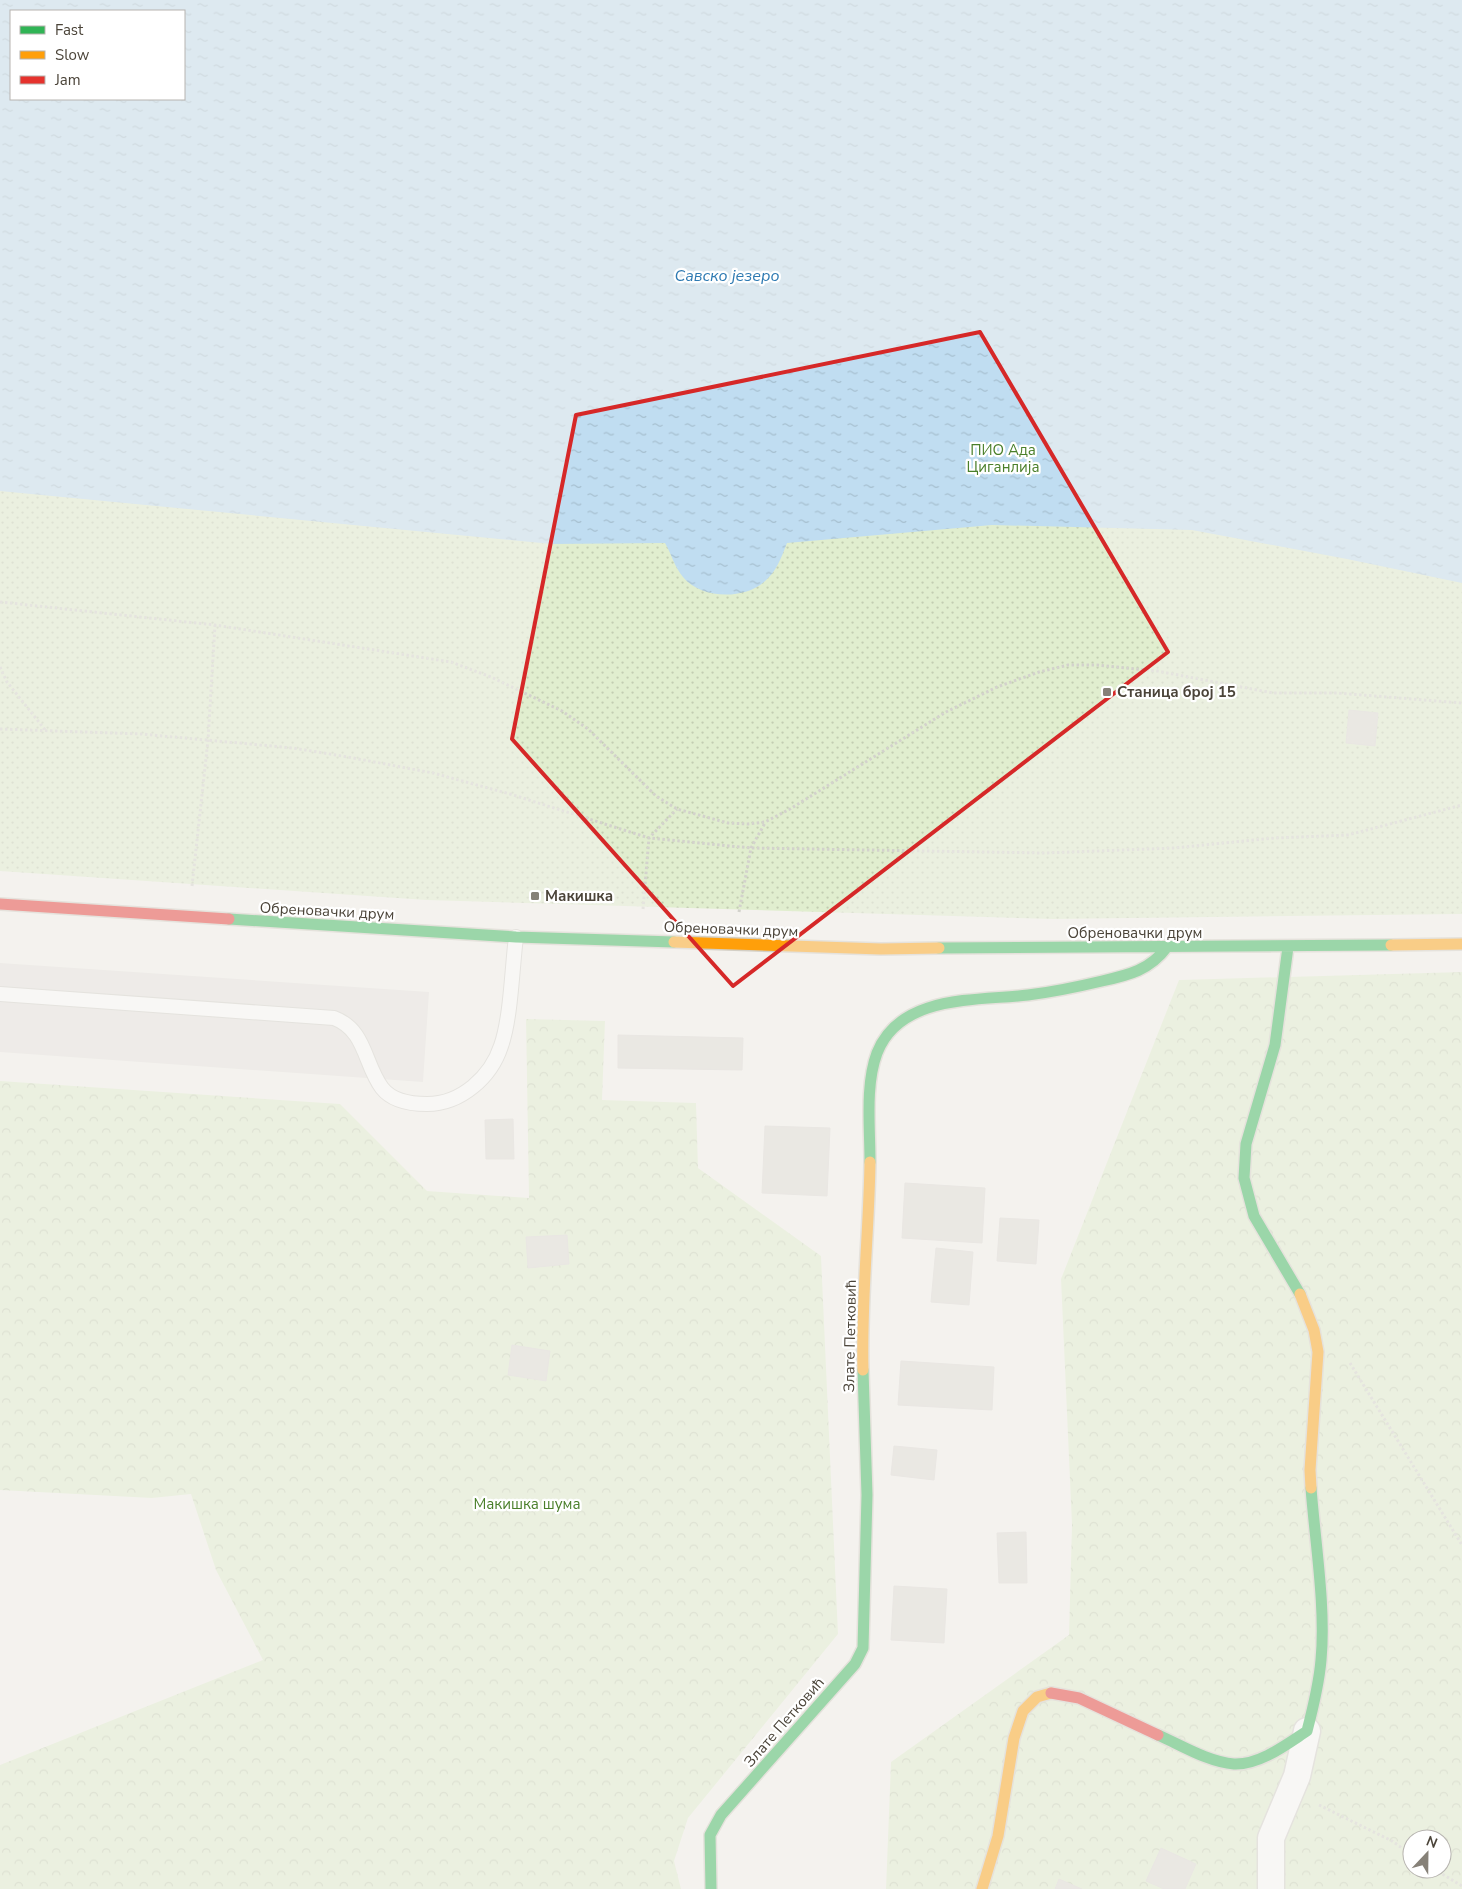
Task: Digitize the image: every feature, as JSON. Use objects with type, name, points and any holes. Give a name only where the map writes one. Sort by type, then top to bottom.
[{"type":"street","name":"Обреновачки друм","points":[[0,904],[189,918],[516,936],[881,949],[1288,947],[1462,944]]},
{"type":"street","name":"Злате Петковић","points":[[711,1889],[708,1869],[710,1835],[721,1815],[817,1708],[854,1664],[863,1648],[867,1495],[862,1339],[869,1225],[873,1061],[880,1045],[900,1021],[911,1013],[925,1008],[955,1001],[1074,988],[1116,978],[1148,969],[1156,963],[1167,947]]},
{"type":"street","points":[[1271,1889],[1271,1838],[1291,1792],[1315,1700],[1321,1659],[1321,1619],[1310,1470],[1318,1352],[1317,1335],[1313,1319],[1295,1283],[1259,1225],[1247,1194],[1244,1167],[1248,1139],[1272,1058],[1283,996],[1288,947]]},
{"type":"street","points":[[982,1889],[998,1836],[1004,1789],[1014,1738],[1023,1711],[1036,1697],[1054,1692],[1079,1698],[1204,1756],[1234,1764],[1250,1761],[1275,1752],[1307,1731]]},
{"type":"lane","points":[[0,994],[334,1018],[356,1032],[382,1088],[390,1096],[408,1102],[436,1104],[471,1089],[491,1066],[501,1047],[516,936]]},
{"type":"path","points":[[0,602],[215,625],[451,662],[492,677],[562,711],[588,729],[656,796],[676,809],[728,823],[765,822],[790,809],[946,712],[997,687],[1039,672],[1068,665],[1097,665],[1157,671],[1273,693],[1337,694],[1462,703]]},
{"type":"path","points":[[189,918],[208,740],[215,625]]},
{"type":"path","points":[[0,667],[7,682],[47,731]]},
{"type":"path","points":[[0,729],[141,734],[294,748],[433,773],[510,794],[649,838],[751,848],[1044,853],[1175,848],[1276,838],[1348,835],[1462,805]]},
{"type":"path","points":[[640,941],[649,838],[676,809]]},
{"type":"path","points":[[733,944],[751,848],[765,822]]},
{"type":"path","points":[[1346,1356],[1462,1545]]},
{"type":"path","points":[[1291,1792],[1384,1836],[1402,1848]]},
{"type":"path","points":[[1450,1879],[1462,1886]]},
{"type":"highlighted area","points":[[980,332],[1168,652],[733,986],[512,739],[576,415]]},
{"type":"green space","name":"ПИО Ада Циганлија","points":[[0,0],[1462,0],[1462,914],[1053,919],[426,900],[0,871]]},
{"type":"green space","points":[[1462,972],[1462,1889],[886,1889],[891,1762],[1069,1635],[1072,1525],[1061,1279],[1179,980]]},
{"type":"green space","name":"Макишка шума","points":[[526,1019],[605,1021],[602,1100],[696,1103],[698,1168],[821,1256],[838,1634],[688,1818],[674,1861],[681,1889],[0,1889],[0,1765],[263,1660],[216,1570],[191,1494],[152,1498],[0,1490],[0,1081],[340,1104],[427,1191],[529,1198]]},
{"type":"shaded area","points":[[0,963],[429,992],[423,1082],[0,1052]]},
{"type":"water","name":"Савско језеро","points":[[0,0],[1462,0],[1462,583],[1192,530],[992,525],[787,543],[781,559],[764,582],[745,592],[722,594],[700,590],[683,577],[665,543],[552,544],[0,491]]},
{"type":"building","points":[[1349,710],[1378,713],[1375,746],[1346,743]]},
{"type":"building","points":[[618,1035],[743,1038],[742,1070],[618,1068]]},
{"type":"building","points":[[513,1119],[514,1159],[486,1159],[485,1120]]},
{"type":"building","points":[[765,1126],[830,1128],[827,1196],[762,1193]]},
{"type":"building","points":[[905,1183],[985,1188],[982,1243],[902,1238]]},
{"type":"building","points":[[1000,1218],[1039,1220],[1036,1264],[997,1261]]},
{"type":"building","points":[[567,1235],[569,1264],[528,1268],[526,1237]]},
{"type":"building","points":[[936,1248],[973,1252],[969,1305],[931,1302]]},
{"type":"building","points":[[512,1345],[550,1351],[546,1381],[508,1375]]},
{"type":"building","points":[[901,1361],[994,1367],[992,1410],[898,1405]]},
{"type":"building","points":[[894,1446],[937,1450],[934,1480],[891,1475]]},
{"type":"building","points":[[1026,1532],[1027,1583],[999,1583],[997,1533]]},
{"type":"building","points":[[894,1586],[947,1589],[944,1643],[891,1640]]},
{"type":"building","points":[[1161,1848],[1196,1864],[1185,1889],[1164,1889],[1146,1881]]},
{"type":"building","points":[[1059,1879],[1082,1889],[1055,1889]]},
{"type":"traffic: fast","points":[[229,919],[516,937],[674,942]]},
{"type":"traffic: fast","points":[[939,948],[1391,945]]},
{"type":"traffic: fast","points":[[870,1162],[869,1106],[873,1065],[877,1053],[888,1034],[903,1020],[921,1010],[942,1004],[964,1000],[1028,995],[1121,976],[1146,966],[1167,947]]},
{"type":"traffic: fast","points":[[1288,947],[1275,1045],[1246,1144],[1244,1178],[1254,1216],[1300,1294]]},
{"type":"traffic: fast","points":[[711,1889],[710,1835],[721,1815],[855,1664],[863,1648],[867,1495],[863,1370]]},
{"type":"traffic: fast","points":[[1158,1735],[1205,1757],[1234,1764],[1254,1761],[1263,1757],[1307,1731],[1319,1678],[1322,1640],[1321,1597],[1311,1488]]},
{"type":"traffic: slow","points":[[674,942],[881,949],[939,948]]},
{"type":"traffic: slow","points":[[1391,945],[1462,944]]},
{"type":"traffic: slow","points":[[863,1370],[863,1318],[870,1162]]},
{"type":"traffic: slow","points":[[1300,1294],[1314,1330],[1318,1352],[1310,1470],[1311,1488]]},
{"type":"traffic: slow","points":[[982,1889],[998,1836],[1014,1738],[1023,1711],[1037,1697],[1051,1693]]},
{"type":"traffic: jam","points":[[0,904],[229,919]]},
{"type":"traffic: jam","points":[[1051,1693],[1079,1698],[1158,1735]]},
{"type":"place","name":"Станица број 15","points":[[1107,692]]},
{"type":"place","name":"Макишка","points":[[535,896]]}]
